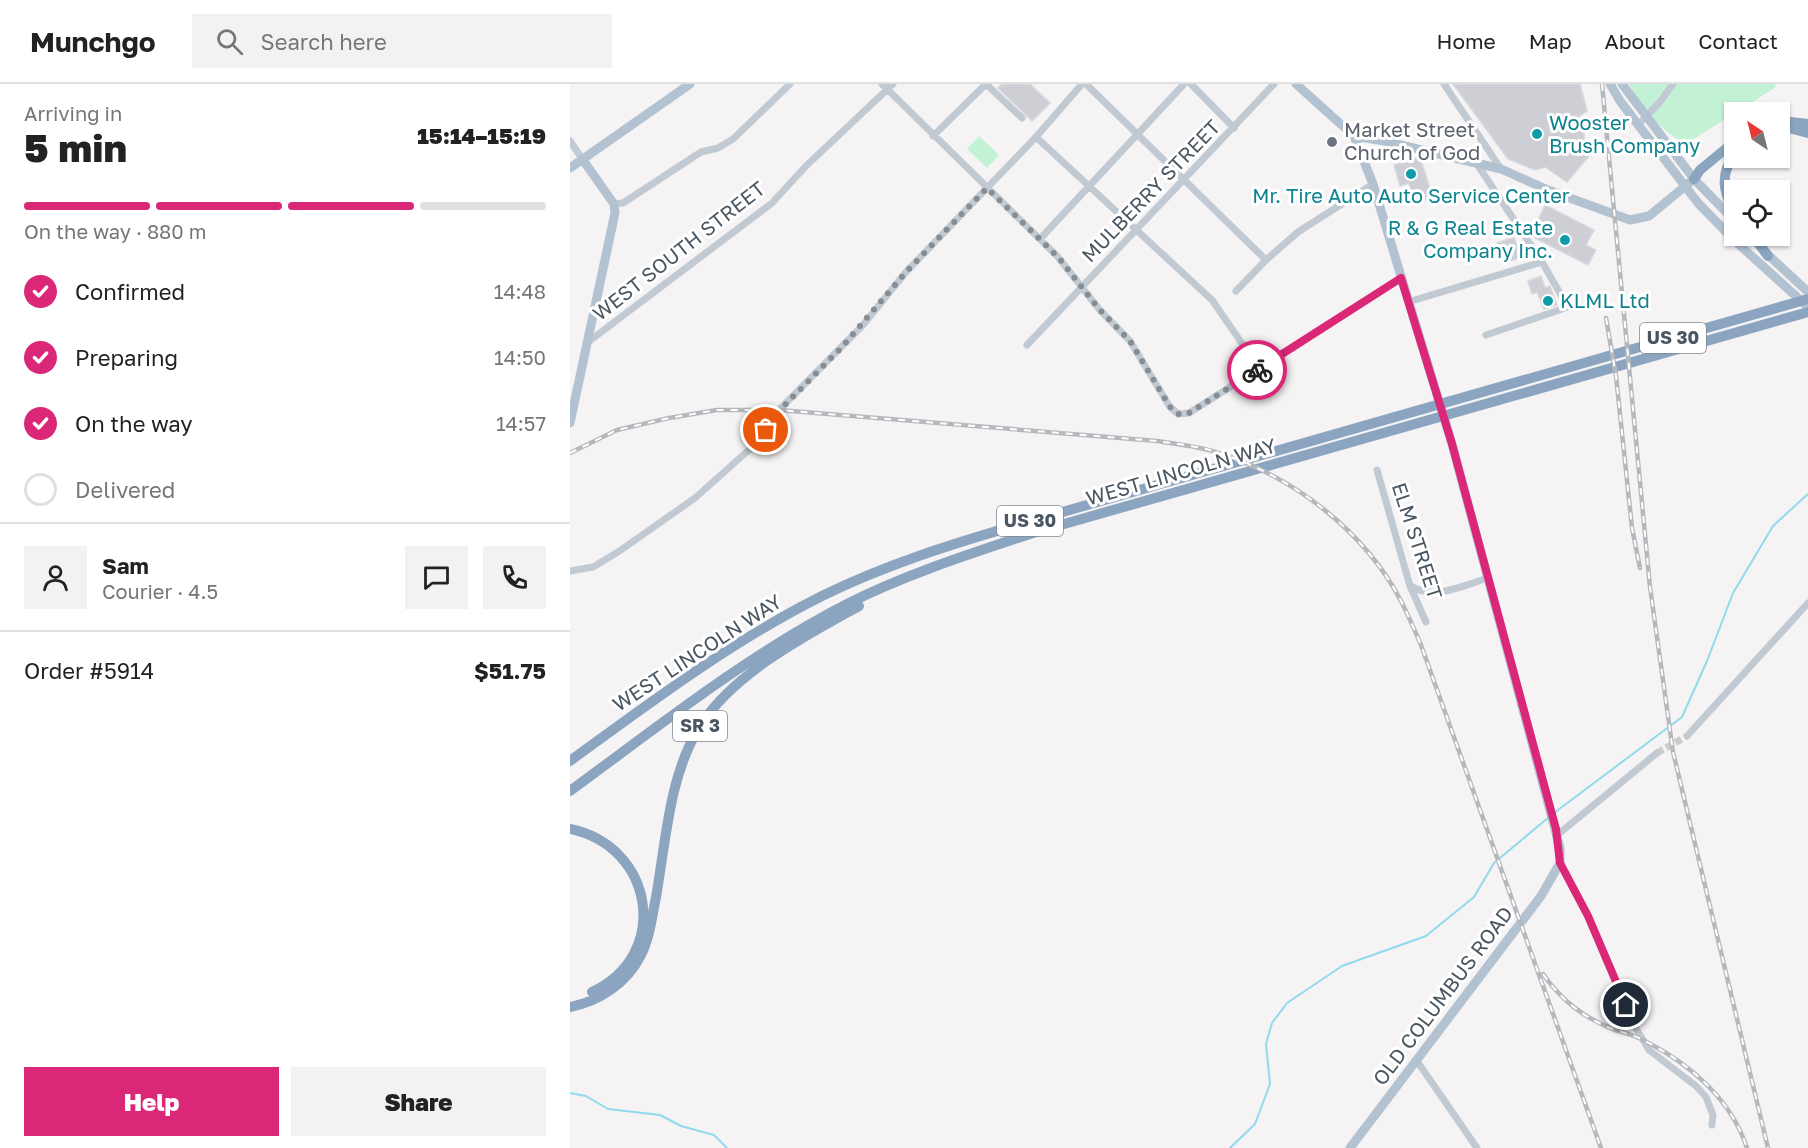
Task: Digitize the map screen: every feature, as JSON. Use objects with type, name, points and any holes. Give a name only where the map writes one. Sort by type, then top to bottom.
[{"type":"highway","points":[[1790,122],[1808,124]]},
{"type":"highway","points":[[1790,128],[1808,133]]},
{"type":"highway","points":[[1694,179],[1700,170],[1724,150]]},
{"type":"highway","points":[[1694,179],[1704,176],[1724,160]]},
{"type":"highway","points":[[1724,190],[1723,181],[1726,168]]},
{"type":"highway","points":[[1760,246],[1768,256]]},
{"type":"highway","points":[[1538,376],[1606,351],[1808,292]]},
{"type":"highway","name":"US 30","points":[[1538,376],[1808,299]]},
{"type":"highway","name":"WEST LINCOLN WAY","points":[[570,791],[684,707],[802,629],[879,589],[975,552],[1036,532],[1679,349],[1808,310]]},
{"type":"highway","name":"WEST LINCOLN WAY","points":[[570,762],[730,648],[841,587],[914,557],[1014,526],[1538,376]]},
{"type":"highway","name":"SR 3","points":[[570,1006],[588,1002],[610,990],[635,967],[642,953],[650,927],[680,771],[692,740],[711,710],[748,676],[816,631],[880,595],[975,552]]},
{"type":"highway","name":"SR 3","points":[[570,755],[618,720],[646,706]]},
{"type":"highway","points":[[570,829],[605,842],[624,859],[636,879],[644,907],[639,943],[625,968],[598,989],[570,1000]]},
{"type":"main road","points":[[570,168],[690,84]]},
{"type":"main road","points":[[1296,84],[1354,136],[1373,184],[1452,444],[1556,832],[1560,863]]},
{"type":"main road","points":[[1610,84],[1685,187],[1735,241],[1808,310]]},
{"type":"main road","points":[[1622,84],[1694,179],[1724,210]]},
{"type":"main road","points":[[1354,136],[1501,169],[1548,190],[1630,220],[1649,216],[1694,179]]},
{"type":"main road","points":[[570,423],[611,237],[614,204],[583,160]]},
{"type":"main road","points":[[1768,256],[1808,292]]},
{"type":"main road","name":"OLD COLUMBUS ROAD","points":[[1350,1148],[1541,896],[1560,863]]},
{"type":"street","points":[[614,204],[623,203],[701,152],[718,148],[734,139],[790,84]]},
{"type":"street","points":[[933,136],[986,84],[1022,118]]},
{"type":"street","points":[[570,571],[593,567],[618,552],[695,498],[750,449],[780,410],[856,333],[906,272],[1084,84],[1266,260]]},
{"type":"street","points":[[1040,239],[1184,84]]},
{"type":"street","points":[[1191,84],[1234,128]]},
{"type":"street","name":"MULBERRY STREET","points":[[1027,345],[1274,84]]},
{"type":"street","points":[[1444,84],[1501,169]]},
{"type":"street","points":[[1638,125],[1673,84]]},
{"type":"street","points":[[888,86],[933,136],[1058,257],[1130,341],[1170,407],[1178,414],[1189,413],[1401,278]]},
{"type":"street","name":"WEST SOUTH STREET","points":[[588,342],[772,203],[806,166],[888,86]]},
{"type":"street","points":[[1036,137],[1212,300],[1259,368]]},
{"type":"street","points":[[570,141],[583,160]]},
{"type":"street","points":[[1478,164],[1568,306],[1486,335]]},
{"type":"street","points":[[1236,291],[1298,232],[1373,184]]},
{"type":"street","points":[[1408,302],[1542,262]]},
{"type":"street","name":"ELM STREET","points":[[1377,470],[1410,586],[1426,622]]},
{"type":"street","points":[[1410,586],[1420,593],[1433,594],[1488,578]]},
{"type":"street","points":[[1687,736],[1808,603]]},
{"type":"street","points":[[1556,832],[1658,753]]},
{"type":"street","points":[[1560,863],[1588,916],[1634,1025],[1649,1050],[1696,1086],[1706,1097],[1713,1115],[1713,1125]]},
{"type":"street","points":[[1417,1061],[1477,1148]]},
{"type":"green space","points":[[1629,84],[1774,84],[1776,87],[1752,102],[1724,102],[1724,120],[1684,145],[1648,116]]},
{"type":"green space","points":[[979,136],[999,155],[987,168],[967,149]]},
{"type":"building","points":[[1002,84],[1030,84],[1050,103],[1032,121],[998,88]]},
{"type":"building","name":"Wooster Brush Company","points":[[1453,84],[1580,84],[1587,111],[1577,118],[1584,129],[1589,156],[1567,182],[1545,167],[1535,170],[1508,159]]},
{"type":"building","name":"Mr. Tire Auto Auto Service Center","points":[[1420,157],[1433,198],[1414,203],[1409,183],[1400,186],[1394,165]]},
{"type":"building","name":"R & G Real Estate Company Inc.","points":[[1545,205],[1594,230],[1586,245],[1596,250],[1588,265],[1531,236]]},
{"type":"building","points":[[1514,237],[1521,258],[1503,262],[1497,243]]},
{"type":"building","name":"KLML Ltd","points":[[1541,276],[1545,288],[1550,286],[1557,305],[1544,309],[1537,292],[1532,294],[1528,281]]},
{"type":"waterway","points":[[1554,813],[1682,717],[1707,661],[1733,593],[1773,526],[1808,494]]},
{"type":"waterway","points":[[1230,1148],[1255,1124],[1270,1084],[1266,1044],[1272,1023],[1287,1003],[1342,966],[1426,936],[1474,897],[1494,863],[1549,817]]},
{"type":"waterway","points":[[570,1093],[586,1096],[608,1109],[660,1115],[681,1126],[714,1135],[727,1148]]},
{"type":"tunnel","points":[[1657,753],[1687,736]]},
{"type":"railway","points":[[1602,84],[1650,587],[1673,752],[1768,1148]]},
{"type":"railway","points":[[1606,318],[1616,376],[1632,528],[1640,568]]},
{"type":"railway","points":[[570,453],[617,430],[669,418],[717,410],[779,410],[1157,441],[1211,451],[1247,463],[1300,492],[1325,510],[1369,553],[1387,577],[1410,619],[1601,1148]]},
{"type":"railway","points":[[1543,974],[1574,1008],[1604,1025],[1662,1050],[1693,1072],[1720,1099],[1731,1114],[1747,1148]]},
{"type":"way so far","points":[[766,430],[780,410],[863,325],[906,272],[987,188],[1058,257],[1099,309],[1130,341],[1170,407],[1178,414],[1189,413],[1257,370]]},
{"type":"place","name":"Wooster Brush Company","points":[[1537,134]]},
{"type":"place","name":"Market Street Church of God","points":[[1332,142]]},
{"type":"place","name":"Mr. Tire Auto Auto Service Center","points":[[1411,174]]},
{"type":"place","name":"R & G Real Estate Company Inc.","points":[[1565,240]]},
{"type":"place","name":"KLML Ltd","points":[[1548,301]]},
{"type":"route","points":[[1257,370],[1401,278],[1470,511],[1556,829],[1560,863],[1602,946],[1626,1005]]}]
